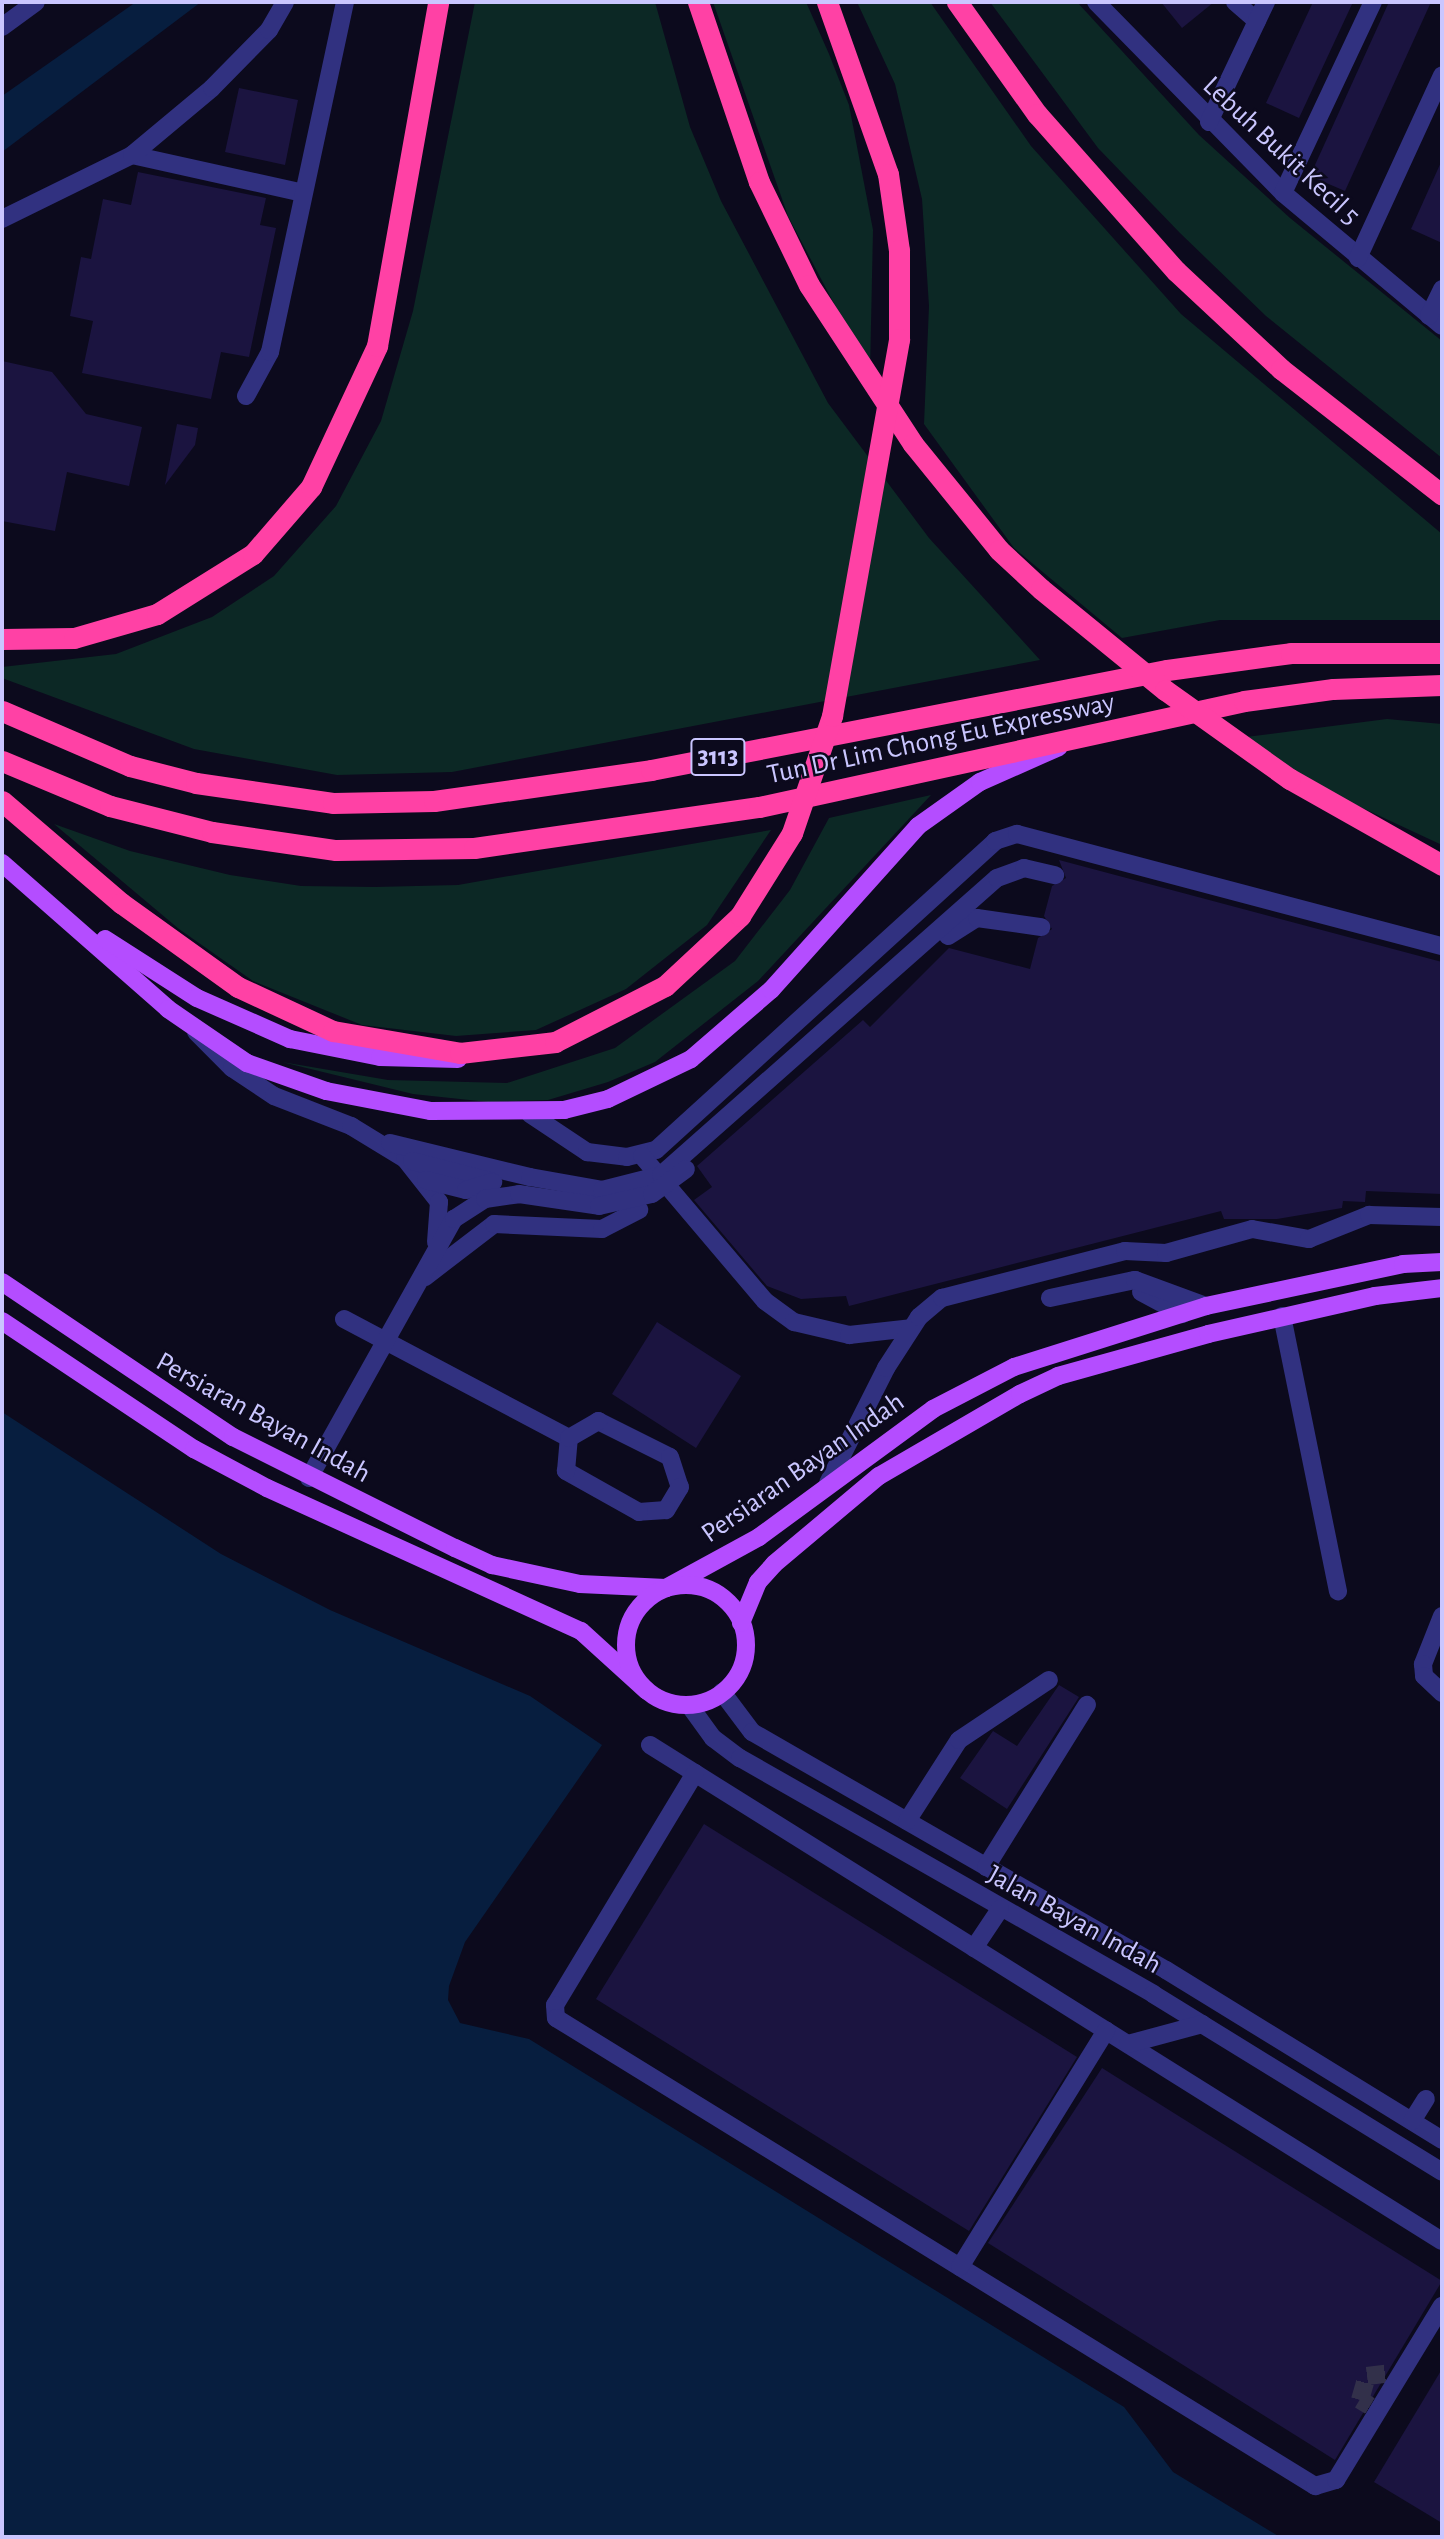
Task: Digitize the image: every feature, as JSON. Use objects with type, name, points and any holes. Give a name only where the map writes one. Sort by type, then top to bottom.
[{"type":"highway","points":[[2,639],[74,638],[167,610],[253,554],[311,487],[355,405],[377,346],[438,2]]},
{"type":"highway","points":[[698,2],[759,183],[809,285],[921,454],[1041,589],[1164,690],[1290,779],[1442,865]]},
{"type":"highway","points":[[2,801],[121,903],[238,987],[289,1014],[421,1049],[521,1049],[605,1021],[695,962],[740,916],[792,833],[832,716],[899,339],[899,250],[888,174],[827,2]]},
{"type":"highway","points":[[957,2],[1037,114],[1176,271],[1280,369],[1442,495]]},
{"type":"highway","name":"Tun Dr Lim Chong Eu Expressway","points":[[2,711],[130,766],[196,783],[322,802],[433,801],[638,773],[1216,663],[1291,653],[1442,653]]},
{"type":"highway","name":"Tun Dr Lim Chong Eu Expressway","points":[[2,761],[110,806],[212,832],[336,849],[417,851],[600,834],[1082,738],[1244,701],[1333,689],[1442,685]]},
{"type":"main road","points":[[2,863],[64,912],[189,1025],[247,1063],[326,1091],[430,1111],[530,1114],[608,1099],[691,1059],[771,990],[918,826],[980,782],[1082,738]]},
{"type":"main road","points":[[64,912],[197,998],[290,1039],[426,1060],[521,1049]]},
{"type":"main road","name":"Persiaran Bayan Indah","points":[[2,1282],[149,1386],[309,1478],[492,1564],[601,1588],[666,1588],[759,1537],[828,1483],[933,1409],[1014,1367],[1206,1306],[1403,1264],[1442,1262]]},
{"type":"main road","name":"Persiaran Bayan Indah","points":[[741,1623],[758,1582],[774,1563],[879,1476],[979,1417],[1058,1376],[1282,1316],[1442,1288]]},
{"type":"main road","name":"Persiaran Bayan Indah","points":[[2,1321],[194,1449],[267,1488],[581,1631],[647,1691]]},
{"type":"main road","points":[[666,1588],[710,1591],[741,1623],[743,1661],[722,1692],[690,1705],[647,1691],[628,1661],[626,1643],[637,1609],[666,1588]]},
{"type":"street","points":[[2,27],[36,2]]},
{"type":"street","points":[[2,219],[132,155],[212,88],[269,30],[285,2]]},
{"type":"street","points":[[246,396],[270,352],[345,2]]},
{"type":"street","name":"Lebuh Bukit Kecil 5","points":[[1096,2],[1209,122],[1283,193],[1436,321]]},
{"type":"street","points":[[1235,2],[1257,21]]},
{"type":"street","points":[[1209,122],[1266,2]]},
{"type":"street","points":[[1283,193],[1373,2]]},
{"type":"street","points":[[1358,258],[1442,75]]},
{"type":"street","points":[[132,155],[303,193]]},
{"type":"street","points":[[1436,321],[1442,289]]},
{"type":"street","points":[[530,1114],[587,1152],[642,1156],[678,1134],[995,841],[1017,834],[1442,946]]},
{"type":"street","points":[[189,1025],[215,1054],[274,1096],[380,1140],[512,1174],[602,1190],[661,1175],[997,878],[1024,868],[1055,875]]},
{"type":"street","points":[[405,1159],[505,1190],[590,1206],[663,1189],[961,924],[995,918],[1041,927]]},
{"type":"street","points":[[380,1140],[426,1180],[439,1202],[435,1249]]},
{"type":"street","points":[[642,1156],[765,1301],[794,1322],[849,1335],[911,1328]]},
{"type":"street","points":[[309,1478],[435,1249],[461,1211],[505,1190],[512,1174]]},
{"type":"street","points":[[426,1180],[466,1190],[505,1190]]},
{"type":"street","points":[[414,1286],[495,1224],[602,1229],[639,1210]]},
{"type":"street","points":[[828,1483],[911,1328],[942,1298],[1125,1251],[1166,1252],[1252,1229],[1309,1239],[1369,1215],[1442,1217]]},
{"type":"street","points":[[1050,1298],[1100,1286],[1144,1281],[1206,1306]]},
{"type":"street","points":[[1100,1286],[1150,1294],[1182,1314]]},
{"type":"street","points":[[1282,1316],[1338,1591]]},
{"type":"street","points":[[344,1319],[569,1438]]},
{"type":"street","points":[[587,1424],[614,1424],[670,1457],[680,1475],[677,1499],[666,1510],[647,1514],[583,1481],[563,1463],[569,1438],[587,1424]]},
{"type":"street","points":[[1442,1616],[1423,1664],[1424,1676],[1442,1693]]},
{"type":"street","points":[[907,1822],[959,1740],[1049,1680]]},
{"type":"street","name":"Jalan Bayan Indah","points":[[722,1692],[752,1732],[986,1867],[1442,2140]]},
{"type":"street","name":"Jalan Bayan Indah","points":[[690,1705],[725,1749],[1202,2024],[1442,2172]]},
{"type":"street","points":[[986,1867],[1087,1705]]},
{"type":"street","points":[[650,1745],[1442,2241]]},
{"type":"street","points":[[695,1773],[554,2015],[1315,2486],[1336,2480],[1394,2376],[1428,2321],[1442,2306]]},
{"type":"street","points":[[974,1948],[1000,1909]]},
{"type":"street","points":[[1128,2044],[1202,2024]]},
{"type":"street","points":[[960,2267],[1005,2180],[1106,2031]]},
{"type":"street","points":[[1412,2121],[1426,2099]]},
{"type":"green space","points":[[475,2],[655,2],[690,127],[721,201],[828,403],[929,538],[1040,660],[452,772],[337,775],[194,749],[2,678],[2,667],[116,654],[212,617],[274,576],[336,506],[381,421],[413,311]]},
{"type":"green space","points":[[713,2],[806,2],[829,54],[849,105],[873,230],[870,372],[788,216]]},
{"type":"green space","points":[[857,2],[930,2],[1031,146],[1181,314],[1442,534],[1442,620],[1220,620],[1122,638],[1014,548],[924,424],[929,306],[922,199],[895,84]]},
{"type":"green space","points":[[990,2],[1077,2],[1199,135],[1290,218],[1442,341],[1442,458],[1266,316],[1180,233],[1098,148]]},
{"type":"green space","points":[[1387,719],[1442,724],[1442,845],[1341,798],[1238,738]]},
{"type":"green space","points":[[931,795],[758,981],[655,1062],[608,1082],[548,1100],[488,1102],[413,1094],[282,1062],[388,1080],[507,1083],[615,1048],[735,961],[790,890],[829,818]]},
{"type":"green space","points":[[54,824],[130,851],[230,875],[301,886],[375,887],[458,885],[771,830],[707,925],[626,989],[536,1030],[456,1036],[362,1025],[253,981],[179,929]]},
{"type":"water","points":[[136,2],[201,2],[2,152],[2,96]]},
{"type":"water","points":[[2,1412],[221,1554],[330,1610],[530,1696],[602,1745],[465,1942],[449,1986],[448,2000],[460,2023],[529,2039],[1124,2407],[1173,2472],[1280,2537],[2,2537]]},
{"type":"building","points":[[1161,2],[1214,2],[1182,28]]},
{"type":"building","points":[[1313,2],[1353,2],[1299,118],[1266,103]]},
{"type":"building","points":[[1389,2],[1431,2],[1345,191],[1310,176]]},
{"type":"building","points":[[239,88],[298,100],[285,165],[225,152]]},
{"type":"building","points":[[1442,160],[1442,243],[1411,229]]},
{"type":"building","points":[[138,172],[266,198],[260,225],[276,228],[249,357],[221,352],[211,399],[82,373],[93,321],[70,316],[81,257],[91,259],[103,199],[131,205]]},
{"type":"building","points":[[2,361],[52,372],[86,414],[142,427],[129,486],[67,472],[55,531],[2,521]]},
{"type":"building","points":[[177,424],[198,428],[195,445],[165,485]]},
{"type":"building","points":[[1059,860],[1442,962],[1442,1194],[1366,1191],[1365,1202],[1343,1201],[1342,1208],[1277,1219],[1224,1219],[1221,1211],[849,1306],[846,1296],[801,1299],[767,1286],[694,1200],[712,1187],[697,1166],[863,1020],[870,1027],[949,948],[1030,969],[1038,938],[1052,929],[1044,916],[1052,886],[1066,878]]},
{"type":"building","points":[[657,1322],[741,1376],[696,1448],[612,1394]]},
{"type":"building","points":[[1059,1685],[1079,1697],[1007,1809],[960,1778],[993,1731],[1017,1746]]},
{"type":"building","points":[[704,1824],[1077,2057],[969,2231],[596,1999]]},
{"type":"building","points":[[1102,2068],[1442,2281],[1335,2460],[988,2243]]},
{"type":"building","points":[[1442,2369],[1442,2523],[1374,2482]]},
{"type":"tunnel","points":[[1370,2406],[1360,2400],[1367,2376],[1390,2373]]}]
